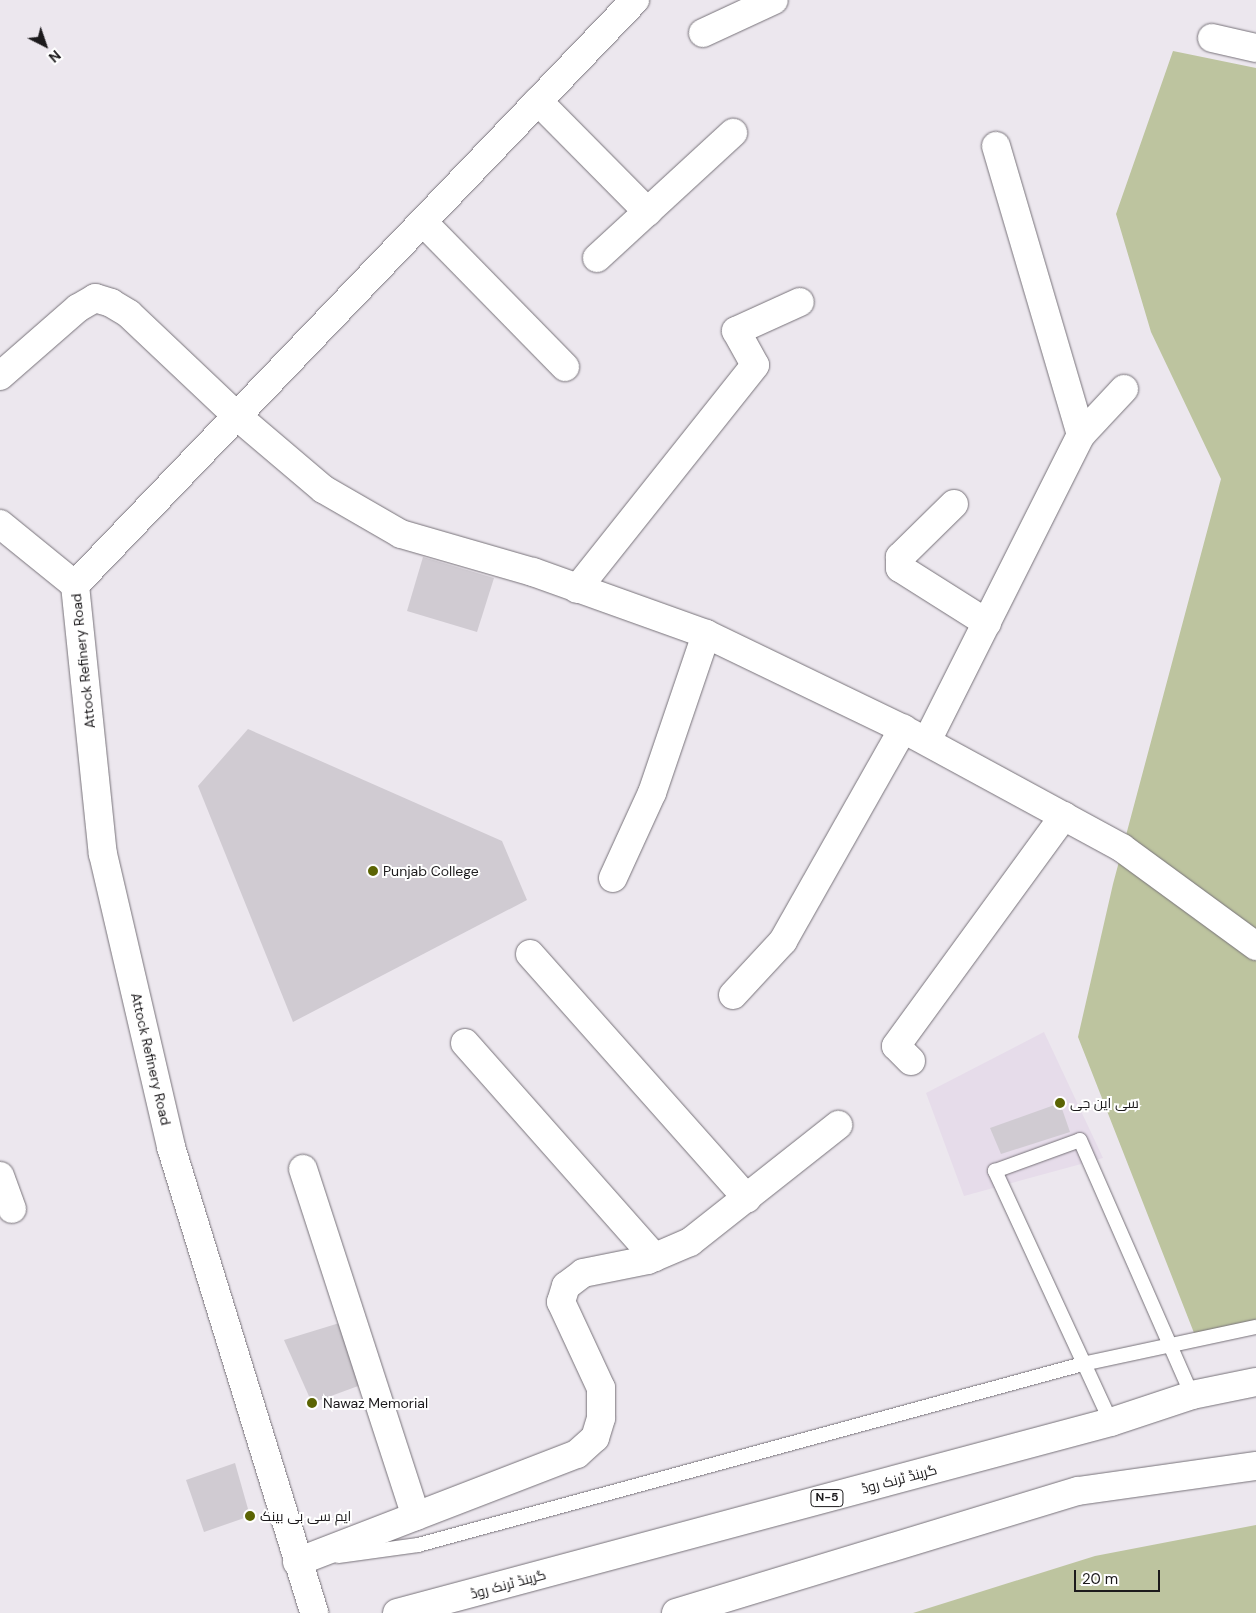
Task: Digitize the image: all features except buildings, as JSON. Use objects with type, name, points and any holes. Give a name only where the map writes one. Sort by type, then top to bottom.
[{"type":"main road","points":[[75,585],[635,0]]},
{"type":"main road","points":[[703,33],[774,0]]},
{"type":"main road","points":[[1212,38],[1256,48]]},
{"type":"main road","points":[[538,101],[648,212]]},
{"type":"main road","points":[[596,258],[733,133]]},
{"type":"main road","points":[[996,146],[1081,435]]},
{"type":"main road","points":[[423,222],[566,367]]},
{"type":"main road","points":[[0,376],[95,298],[129,314],[237,416],[323,490],[401,534],[577,589],[706,634],[915,735],[1122,848],[1256,946]]},
{"type":"main road","points":[[577,589],[755,365],[736,331],[800,302]]},
{"type":"main road","points":[[733,996],[783,941],[986,622],[1081,435],[1124,389]]},
{"type":"main road","points":[[954,504],[900,557],[900,568],[986,622]]},
{"type":"main road","name":"Attock Refinery Road","points":[[0,524],[75,585],[106,864],[171,1147],[314,1613]]},
{"type":"main road","points":[[613,878],[652,793],[706,634]]},
{"type":"main road","points":[[911,1061],[896,1046],[1064,816]]},
{"type":"main road","points":[[530,954],[747,1198]]},
{"type":"main road","points":[[464,1043],[654,1257]]},
{"type":"main road","points":[[297,1562],[577,1454],[595,1438],[601,1418],[601,1388],[561,1302],[566,1286],[583,1273],[654,1257],[690,1242],[838,1125]]},
{"type":"main road","points":[[303,1169],[416,1516]]},
{"type":"main road","points":[[0,1176],[12,1209]]},
{"type":"main road","name":"گرینڈ ٹرنک روڈ","points":[[397,1613],[1111,1422],[1192,1395],[1256,1382]]},
{"type":"main road","points":[[676,1613],[1078,1491],[1256,1466]]},
{"type":"lane","points":[[1111,1422],[995,1171],[1080,1140],[1168,1347],[1192,1395]]},
{"type":"lane","points":[[297,1562],[418,1545],[1083,1364],[1256,1327]]},
{"type":"shaded area","points":[[1044,1032],[1103,1158],[964,1196],[926,1093]]},
{"type":"green space","points":[[1173,51],[1256,68],[1256,1326],[1196,1338],[1078,1037],[1113,884],[1221,479],[1151,332],[1116,214]]},
{"type":"green space","points":[[1256,1525],[1256,1613],[913,1613],[1095,1556]]},
{"type":"place","name":"Punjab College","points":[[373,871]]},
{"type":"place","name":"سی این جی","points":[[1060,1103]]},
{"type":"place","name":"Nawaz Memorial","points":[[312,1403]]},
{"type":"place","name":"ایم سی بی بینک","points":[[250,1516]]}]
